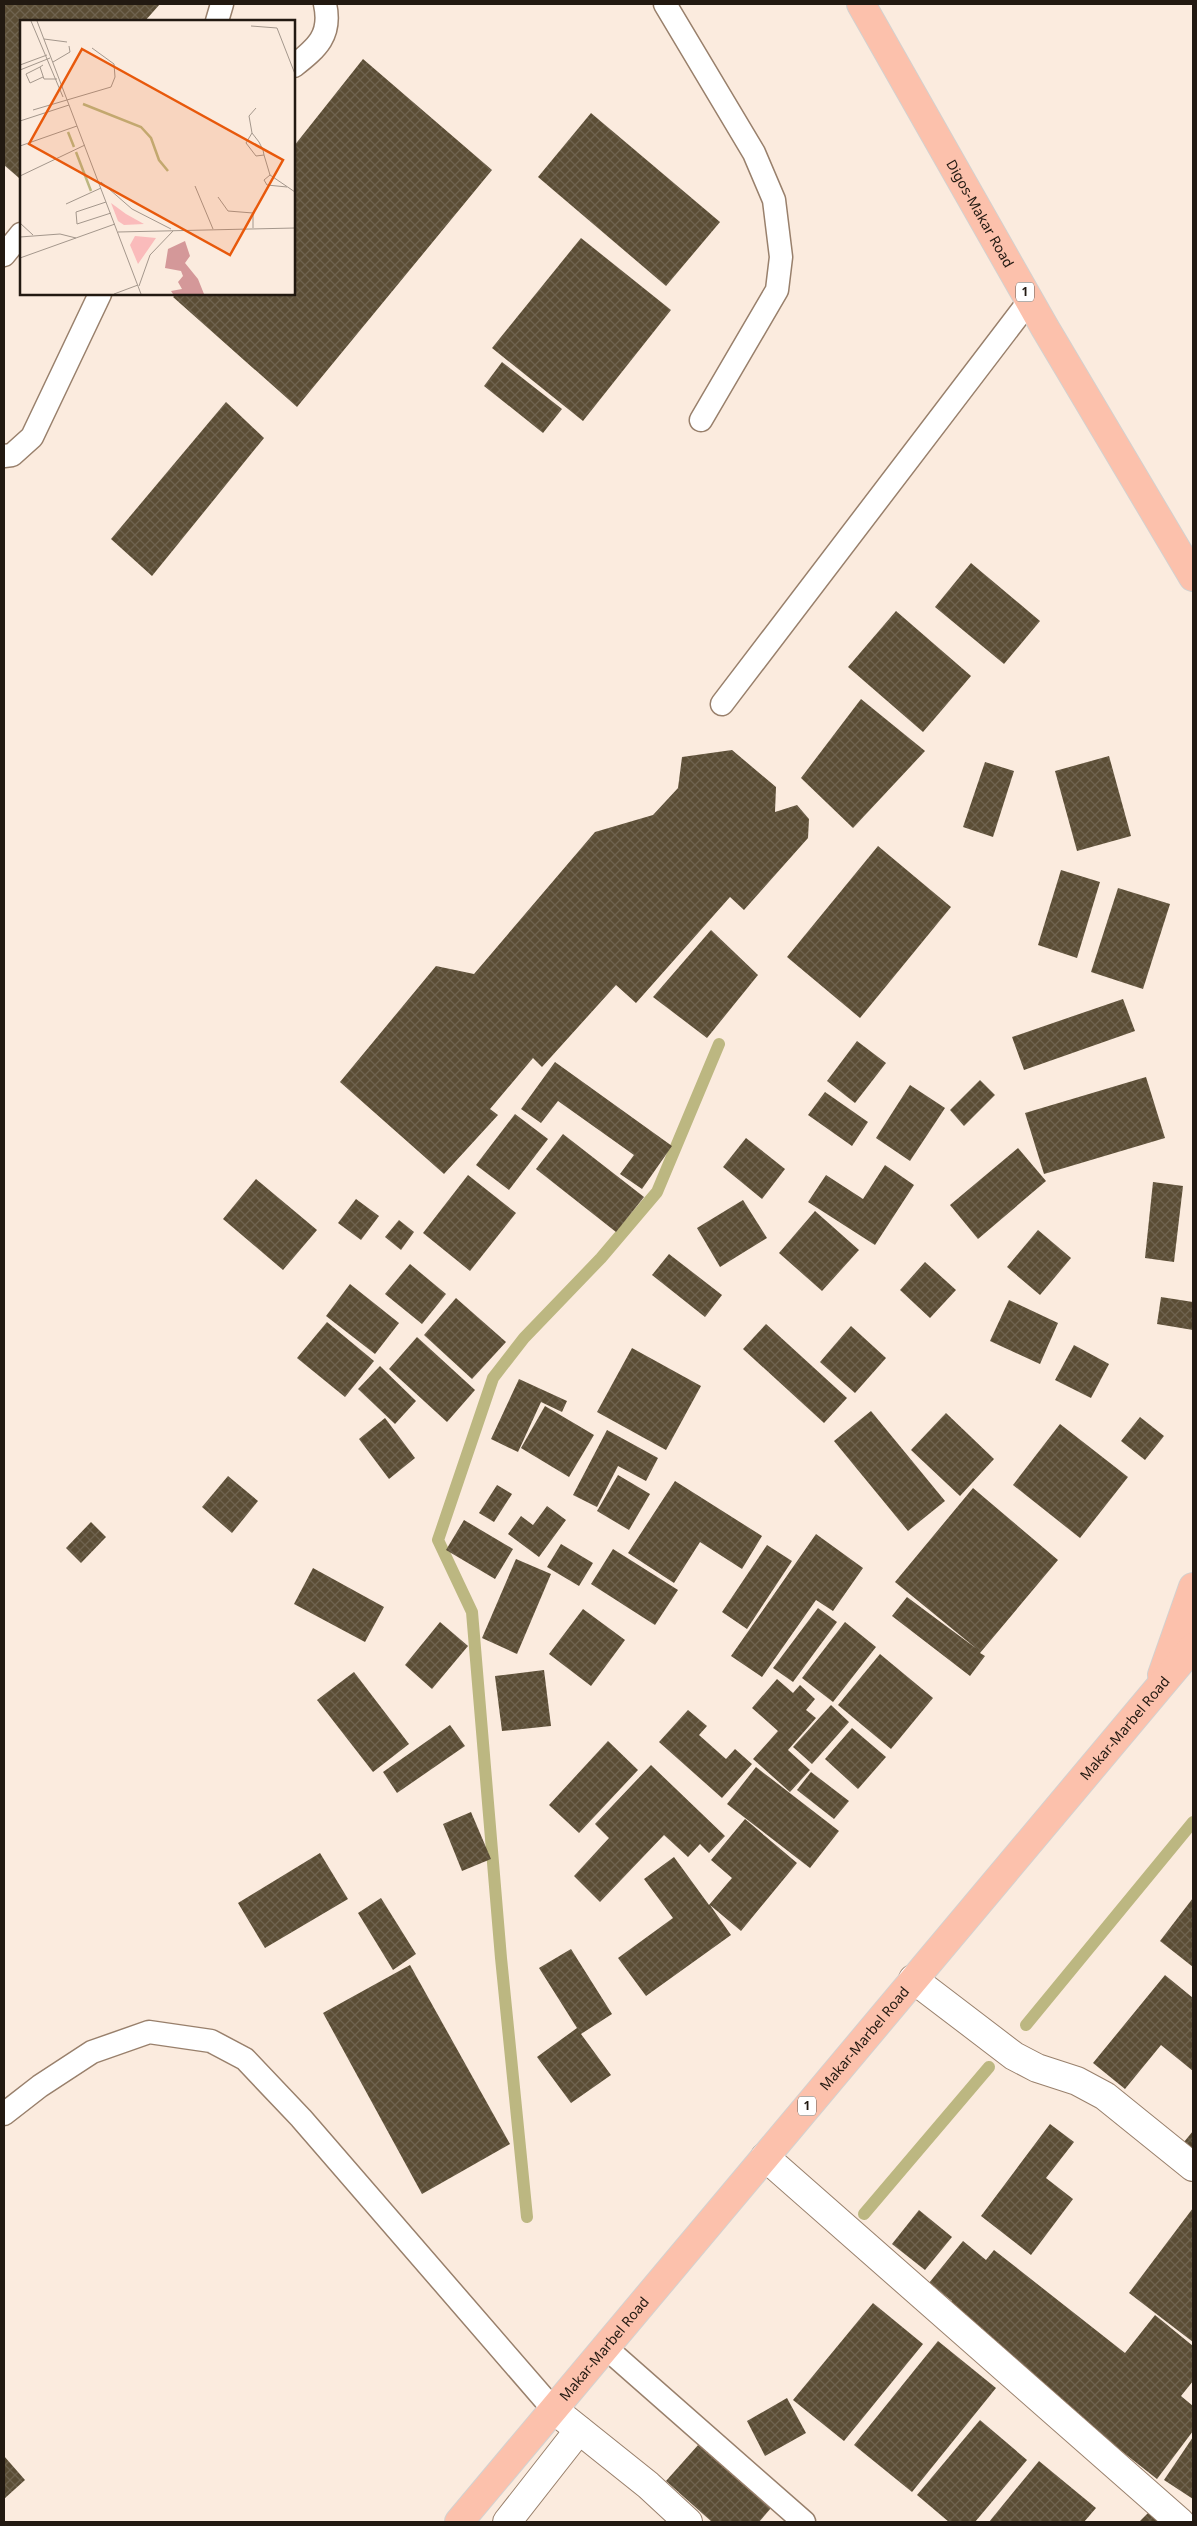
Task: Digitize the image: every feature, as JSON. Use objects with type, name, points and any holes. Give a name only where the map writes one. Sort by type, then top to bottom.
[{"type":"main road","name":"Digos-Makar Road","points":[[861,4],[1030,300],[1193,577]]},
{"type":"main road","points":[[1156,1691],[1193,1587]]},
{"type":"main road","name":"Makar-Marbel Road","points":[[459,2522],[1193,1647]]},
{"type":"street","points":[[913,1979],[1014,2056],[1037,2068],[1077,2081],[1105,2096],[1193,2167]]},
{"type":"street","points":[[764,2157],[1180,2522]]},
{"type":"street","points":[[553,2410],[648,2485],[688,2522]]},
{"type":"street","points":[[507,2522],[579,2430]]},
{"type":"lane","points":[[217,20],[222,4]]},
{"type":"lane","points":[[295,65],[317,49],[328,20],[325,4]]},
{"type":"lane","points":[[665,4],[754,153],[774,200],[781,257],[778,290],[701,420]]},
{"type":"lane","points":[[4,456],[12,455],[32,437],[100,295]]},
{"type":"lane","points":[[722,704],[1030,300]]},
{"type":"lane","points":[[4,2114],[40,2086],[92,2052],[149,2032],[211,2041],[245,2060],[301,2118],[553,2410]]},
{"type":"lane","points":[[605,2347],[804,2522]]},
{"type":"building","points":[[4,4],[160,4],[146,20],[20,20],[19,178],[4,165]]},
{"type":"building","points":[[363,59],[492,170],[297,407],[173,297],[175,295],[295,295],[295,145]]},
{"type":"building","points":[[591,113],[720,222],[666,286],[538,177]]},
{"type":"building","points":[[581,238],[671,310],[583,421],[492,348]]},
{"type":"building","points":[[502,362],[562,409],[543,433],[484,386]]},
{"type":"building","points":[[226,402],[264,438],[152,576],[111,539]]},
{"type":"building","points":[[971,563],[1040,621],[1004,664],[935,607]]},
{"type":"building","points":[[896,611],[971,676],[923,732],[848,667]]},
{"type":"building","points":[[861,699],[925,751],[853,828],[801,778]]},
{"type":"building","points":[[732,750],[776,787],[775,812],[797,805],[809,819],[808,838],[744,910],[730,897],[636,1003],[616,985],[542,1067],[533,1058],[490,1109],[498,1115],[444,1174],[340,1082],[436,966],[474,974],[595,832],[653,815],[678,788],[682,757]]},
{"type":"building","points":[[1109,756],[1131,836],[1077,851],[1055,771]]},
{"type":"building","points":[[985,762],[1014,771],[993,837],[963,827]]},
{"type":"building","points":[[878,846],[951,907],[860,1018],[787,957]]},
{"type":"building","points":[[1061,870],[1100,882],[1077,958],[1038,945]]},
{"type":"building","points":[[1118,888],[1170,904],[1143,989],[1091,972]]},
{"type":"building","points":[[711,930],[758,975],[707,1038],[653,997]]},
{"type":"building","points":[[1123,999],[1135,1031],[1024,1070],[1012,1037]]},
{"type":"building","points":[[857,1041],[886,1063],[855,1103],[827,1081]]},
{"type":"building","points":[[555,1062],[672,1146],[642,1189],[620,1174],[634,1155],[558,1101],[541,1123],[521,1109]]},
{"type":"building","points":[[1146,1077],[1165,1138],[1044,1174],[1025,1113]]},
{"type":"building","points":[[980,1080],[995,1095],[964,1126],[950,1110]]},
{"type":"building","points":[[910,1085],[945,1108],[910,1161],[876,1138]]},
{"type":"building","points":[[825,1092],[868,1122],[852,1146],[808,1115]]},
{"type":"building","points":[[515,1114],[548,1139],[509,1190],[476,1165]]},
{"type":"building","points":[[563,1134],[644,1197],[616,1232],[536,1169]]},
{"type":"building","points":[[746,1138],[785,1169],[762,1199],[723,1167]]},
{"type":"building","points":[[1018,1148],[1046,1181],[978,1239],[950,1205]]},
{"type":"building","points":[[885,1165],[914,1185],[875,1245],[808,1202],[826,1175],[863,1199]]},
{"type":"building","points":[[468,1175],[516,1213],[470,1271],[423,1233]]},
{"type":"building","points":[[256,1179],[317,1230],[283,1270],[223,1219]]},
{"type":"building","points":[[1153,1182],[1183,1186],[1174,1262],[1145,1258]]},
{"type":"building","points":[[356,1199],[379,1216],[361,1240],[338,1223]]},
{"type":"building","points":[[743,1200],[767,1238],[720,1267],[697,1228]]},
{"type":"building","points":[[815,1211],[859,1250],[822,1291],[779,1253]]},
{"type":"building","points":[[399,1220],[414,1232],[401,1250],[385,1237]]},
{"type":"building","points":[[1038,1230],[1071,1258],[1040,1295],[1007,1267]]},
{"type":"building","points":[[669,1254],[722,1295],[705,1317],[652,1275]]},
{"type":"building","points":[[925,1262],[956,1290],[930,1318],[900,1290]]},
{"type":"building","points":[[410,1264],[446,1294],[422,1324],[385,1294]]},
{"type":"building","points":[[350,1284],[399,1323],[375,1354],[326,1316]]},
{"type":"building","points":[[1161,1297],[1193,1302],[1193,1330],[1157,1324]]},
{"type":"building","points":[[456,1298],[506,1342],[472,1379],[424,1335]]},
{"type":"building","points":[[1009,1300],[1058,1323],[1040,1364],[990,1341]]},
{"type":"building","points":[[327,1322],[374,1361],[345,1397],[297,1358]]},
{"type":"building","points":[[766,1324],[847,1398],[824,1423],[743,1349]]},
{"type":"building","points":[[851,1326],[886,1358],[855,1393],[820,1362]]},
{"type":"building","points":[[417,1337],[475,1390],[447,1422],[389,1369]]},
{"type":"building","points":[[1074,1345],[1109,1364],[1091,1398],[1055,1380]]},
{"type":"building","points":[[632,1348],[701,1386],[666,1450],[597,1412]]},
{"type":"building","points":[[380,1366],[416,1401],[395,1424],[358,1389]]},
{"type":"building","points":[[519,1379],[567,1401],[562,1412],[541,1402],[518,1452],[491,1439]]},
{"type":"building","points":[[545,1406],[594,1435],[569,1477],[521,1448]]},
{"type":"building","points":[[871,1411],[945,1501],[908,1531],[834,1441]]},
{"type":"building","points":[[946,1413],[994,1459],[960,1496],[911,1450]]},
{"type":"building","points":[[1140,1417],[1164,1436],[1145,1460],[1121,1441]]},
{"type":"building","points":[[385,1418],[415,1458],[389,1479],[359,1439]]},
{"type":"building","points":[[1060,1424],[1128,1477],[1080,1538],[1013,1485]]},
{"type":"building","points":[[607,1430],[658,1458],[646,1481],[618,1466],[597,1507],[573,1495]]},
{"type":"building","points":[[618,1475],[650,1494],[629,1530],[597,1511]]},
{"type":"building","points":[[228,1476],[258,1501],[232,1533],[202,1507]]},
{"type":"building","points":[[675,1481],[762,1536],[742,1569],[700,1542],[674,1583],[628,1553]]},
{"type":"building","points":[[497,1485],[512,1494],[494,1522],[479,1513]]},
{"type":"building","points":[[973,1488],[1058,1560],[980,1653],[985,1656],[970,1676],[892,1616],[907,1597],[977,1649],[895,1582]]},
{"type":"building","points":[[547,1506],[566,1520],[539,1557],[508,1534],[521,1516],[533,1525]]},
{"type":"building","points":[[464,1520],[513,1549],[495,1579],[446,1550]]},
{"type":"building","points":[[91,1522],[106,1537],[81,1563],[66,1548]]},
{"type":"building","points":[[816,1534],[863,1568],[833,1611],[816,1600],[762,1677],[731,1656]]},
{"type":"building","points":[[561,1544],[593,1563],[579,1586],[547,1567]]},
{"type":"building","points":[[767,1545],[792,1561],[747,1629],[722,1612]]},
{"type":"building","points":[[613,1549],[678,1590],[655,1625],[591,1584]]},
{"type":"building","points":[[516,1559],[551,1574],[517,1654],[482,1638]]},
{"type":"building","points":[[313,1568],[384,1607],[365,1642],[294,1604]]},
{"type":"building","points":[[818,1608],[837,1622],[793,1682],[773,1668]]},
{"type":"building","points":[[583,1609],[625,1640],[591,1686],[549,1654]]},
{"type":"building","points":[[440,1622],[468,1646],[432,1689],[405,1665]]},
{"type":"building","points":[[845,1622],[876,1647],[833,1702],[802,1678]]},
{"type":"building","points":[[880,1654],[933,1698],[891,1749],[838,1705]]},
{"type":"building","points":[[544,1670],[551,1726],[502,1731],[495,1676]]},
{"type":"building","points":[[354,1672],[409,1744],[373,1772],[317,1700]]},
{"type":"building","points":[[777,1679],[793,1693],[800,1685],[815,1699],[806,1710],[816,1718],[788,1750],[810,1770],[790,1792],[753,1759],[778,1731],[752,1708]]},
{"type":"building","points":[[831,1705],[849,1722],[812,1764],[793,1747]]},
{"type":"building","points":[[688,1710],[707,1726],[699,1735],[726,1759],[735,1749],[752,1764],[722,1798],[659,1742]]},
{"type":"building","points":[[450,1725],[465,1746],[397,1793],[383,1772]]},
{"type":"building","points":[[852,1728],[886,1757],[858,1789],[825,1759]]},
{"type":"building","points":[[608,1741],[638,1770],[579,1833],[549,1805]]},
{"type":"building","points":[[651,1765],[725,1836],[709,1853],[700,1844],[688,1857],[664,1835],[600,1902],[574,1876],[609,1838],[595,1824]]},
{"type":"building","points":[[756,1767],[839,1831],[810,1868],[727,1804]]},
{"type":"building","points":[[811,1772],[849,1801],[834,1819],[797,1790]]},
{"type":"building","points":[[471,1812],[491,1859],[462,1871],[443,1824]]},
{"type":"building","points":[[745,1819],[797,1863],[741,1931],[710,1905],[731,1935],[646,1996],[618,1958],[673,1918],[644,1879],[674,1857],[709,1905],[732,1878],[711,1860]]},
{"type":"building","points":[[320,1853],[348,1899],[265,1948],[238,1903]]},
{"type":"building","points":[[381,1898],[416,1954],[393,1970],[358,1913]]},
{"type":"building","points":[[1193,1898],[1193,1967],[1160,1941]]},
{"type":"building","points":[[571,1949],[612,2014],[581,2034],[611,2075],[571,2103],[537,2057],[577,2028],[539,1968]]},
{"type":"building","points":[[410,1965],[510,2144],[422,2194],[323,2013]]},
{"type":"building","points":[[1165,1975],[1193,1998],[1193,2071],[1161,2045],[1125,2089],[1093,2063]]},
{"type":"building","points":[[1050,2124],[1074,2142],[1046,2178],[1073,2199],[1031,2255],[981,2216]]},
{"type":"building","points":[[1193,2131],[1193,2150],[1184,2142]]},
{"type":"building","points":[[1193,2208],[1193,2342],[1129,2293]]},
{"type":"building","points":[[919,2210],[952,2237],[925,2270],[892,2244]]},
{"type":"building","points":[[963,2241],[986,2260],[994,2250],[1125,2353],[1155,2315],[1193,2346],[1193,2381],[1181,2396],[1193,2406],[1193,2431],[1157,2479],[945,2312],[952,2301],[929,2283]]},
{"type":"building","points":[[873,2303],[923,2344],[844,2441],[793,2400]]},
{"type":"building","points":[[938,2341],[996,2388],[912,2492],[854,2445]]},
{"type":"building","points":[[787,2398],[806,2433],[765,2456],[747,2421]]},
{"type":"building","points":[[980,2420],[1027,2460],[975,2522],[949,2522],[917,2495]]},
{"type":"building","points":[[1193,2437],[1193,2499],[1164,2480]]},
{"type":"building","points":[[699,2444],[771,2508],[759,2522],[712,2522],[666,2481]]},
{"type":"building","points":[[4,2456],[25,2480],[4,2499]]},
{"type":"building","points":[[1039,2461],[1096,2508],[1084,2522],[989,2522]]},
{"type":"building","points":[[1149,2512],[1160,2522],[1139,2522]]},
{"type":"waterway","points":[[527,2217],[501,1958],[472,1612],[438,1540],[493,1378],[524,1338],[601,1258],[657,1192],[719,1044]]},
{"type":"waterway","points":[[1026,2025],[1193,1822]]},
{"type":"waterway","points":[[864,2214],[989,2067]]}]
